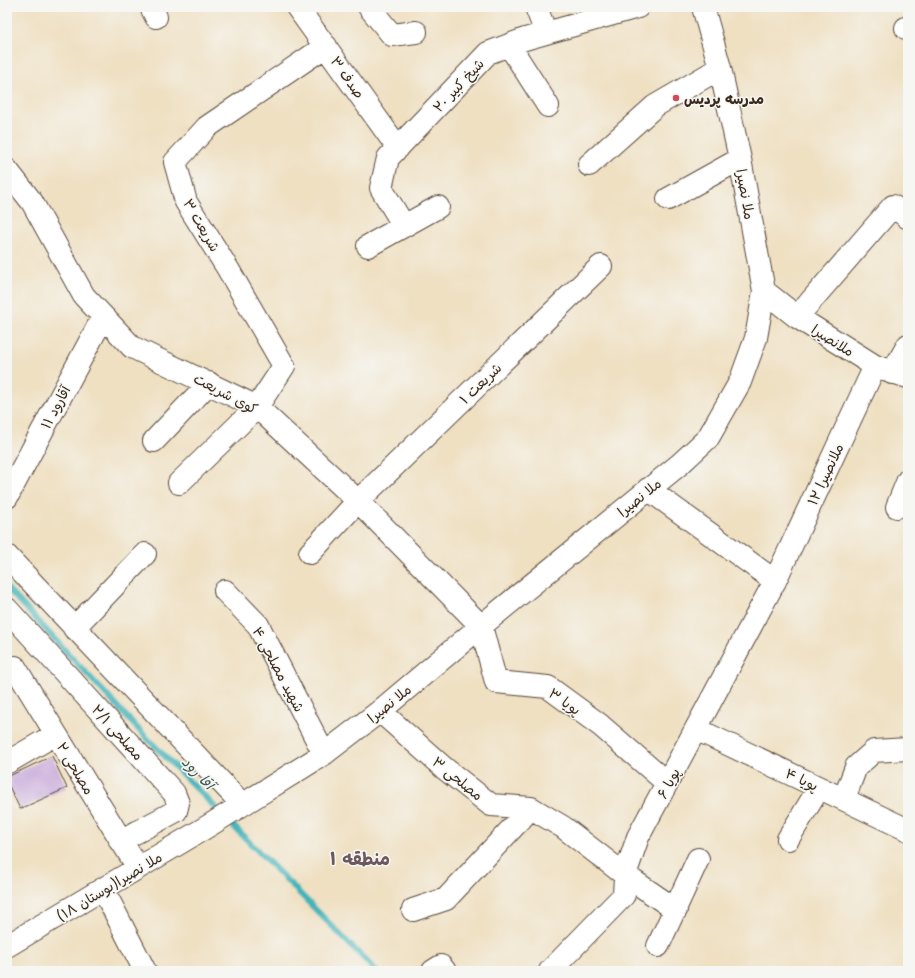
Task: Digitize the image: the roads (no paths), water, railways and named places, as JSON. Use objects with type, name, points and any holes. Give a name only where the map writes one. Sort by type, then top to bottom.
[{"type":"street","name":"صدف ۳","points":[[297,7],[398,148]]},
{"type":"street","points":[[369,7],[392,34],[416,32]]},
{"type":"street","points":[[536,7],[546,33]]},
{"type":"street","name":"شیخ کبیر ۲۰","points":[[404,226],[381,188],[388,158],[488,53],[546,33],[638,7]]},
{"type":"street","name":"ملا نصیرا","points":[[210,825],[324,754],[380,711],[481,626],[680,464],[708,438],[725,410],[740,382],[756,338],[764,291],[740,159],[720,68],[703,7]]},
{"type":"street","points":[[509,45],[548,106]]},
{"type":"street","name":"شریعت ۳","points":[[257,407],[284,366],[228,268],[186,202],[175,162],[207,127],[326,46]]},
{"type":"street","points":[[589,164],[655,106],[720,68]]},
{"type":"street","points":[[668,199],[740,159]]},
{"type":"street","name":"کوی شریعت","points":[[7,170],[32,202],[84,296],[132,347],[257,407],[358,501],[481,626]]},
{"type":"street","points":[[797,317],[893,206],[908,218]]},
{"type":"street","points":[[368,246],[438,207]]},
{"type":"street","name":"شریعت ۱","points":[[310,553],[358,501],[601,266]]},
{"type":"street","name":"ملانصیرا","points":[[764,291],[797,317],[892,372]]},
{"type":"street","name":"آقارود ۱۱","points":[[7,497],[103,317]]},
{"type":"street","name":"ملانصیرا ۱۲","points":[[775,581],[908,345]]},
{"type":"street","points":[[154,441],[209,383]]},
{"type":"street","points":[[179,483],[257,407]]},
{"type":"street","points":[[897,507],[908,480]]},
{"type":"street","points":[[648,489],[775,581]]},
{"type":"street","points":[[74,628],[145,554]]},
{"type":"street","points":[[7,556],[236,808]]},
{"type":"street","name":"پویا ۶","points":[[550,971],[624,895],[625,875],[638,837],[775,581]]},
{"type":"street","name":"شهید مصلحی ۴","points":[[225,591],[258,625],[324,754]]},
{"type":"street","name":"مصلحی ۲/۱","points":[[7,609],[174,793],[178,803],[176,811],[120,841]]},
{"type":"street","name":"پویا ۳","points":[[481,626],[496,682],[548,687],[600,725],[667,784]]},
{"type":"street","name":"مصلحی ۲","points":[[15,667],[120,841],[138,868]]},
{"type":"street","name":"مصلحی ۳","points":[[380,711],[444,768],[491,805],[531,808],[563,827],[625,875],[676,910]]},
{"type":"street","name":"پویا ۴","points":[[696,729],[908,830]]},
{"type":"street","points":[[8,762],[56,734]]},
{"type":"street","points":[[844,799],[856,767],[874,751],[908,749]]},
{"type":"street","points":[[788,839],[819,788]]},
{"type":"street","points":[[413,910],[446,899],[531,808]]},
{"type":"street","name":"ملا نصیرا(بوستان ۱۸)","points":[[7,946],[210,825]]},
{"type":"street","points":[[658,946],[676,910],[698,859]]},
{"type":"street","points":[[104,889],[145,971]]},
{"type":"street","points":[[433,971],[441,966],[445,971]]},
{"type":"waterway","name":"آقا رود","points":[[7,588],[140,731],[376,971]]},
{"type":"place","name":"مدرسه پردیس","points":[[676,98]]},
{"type":"district","name":"منطقه ۱","points":[[360,857]]}]
